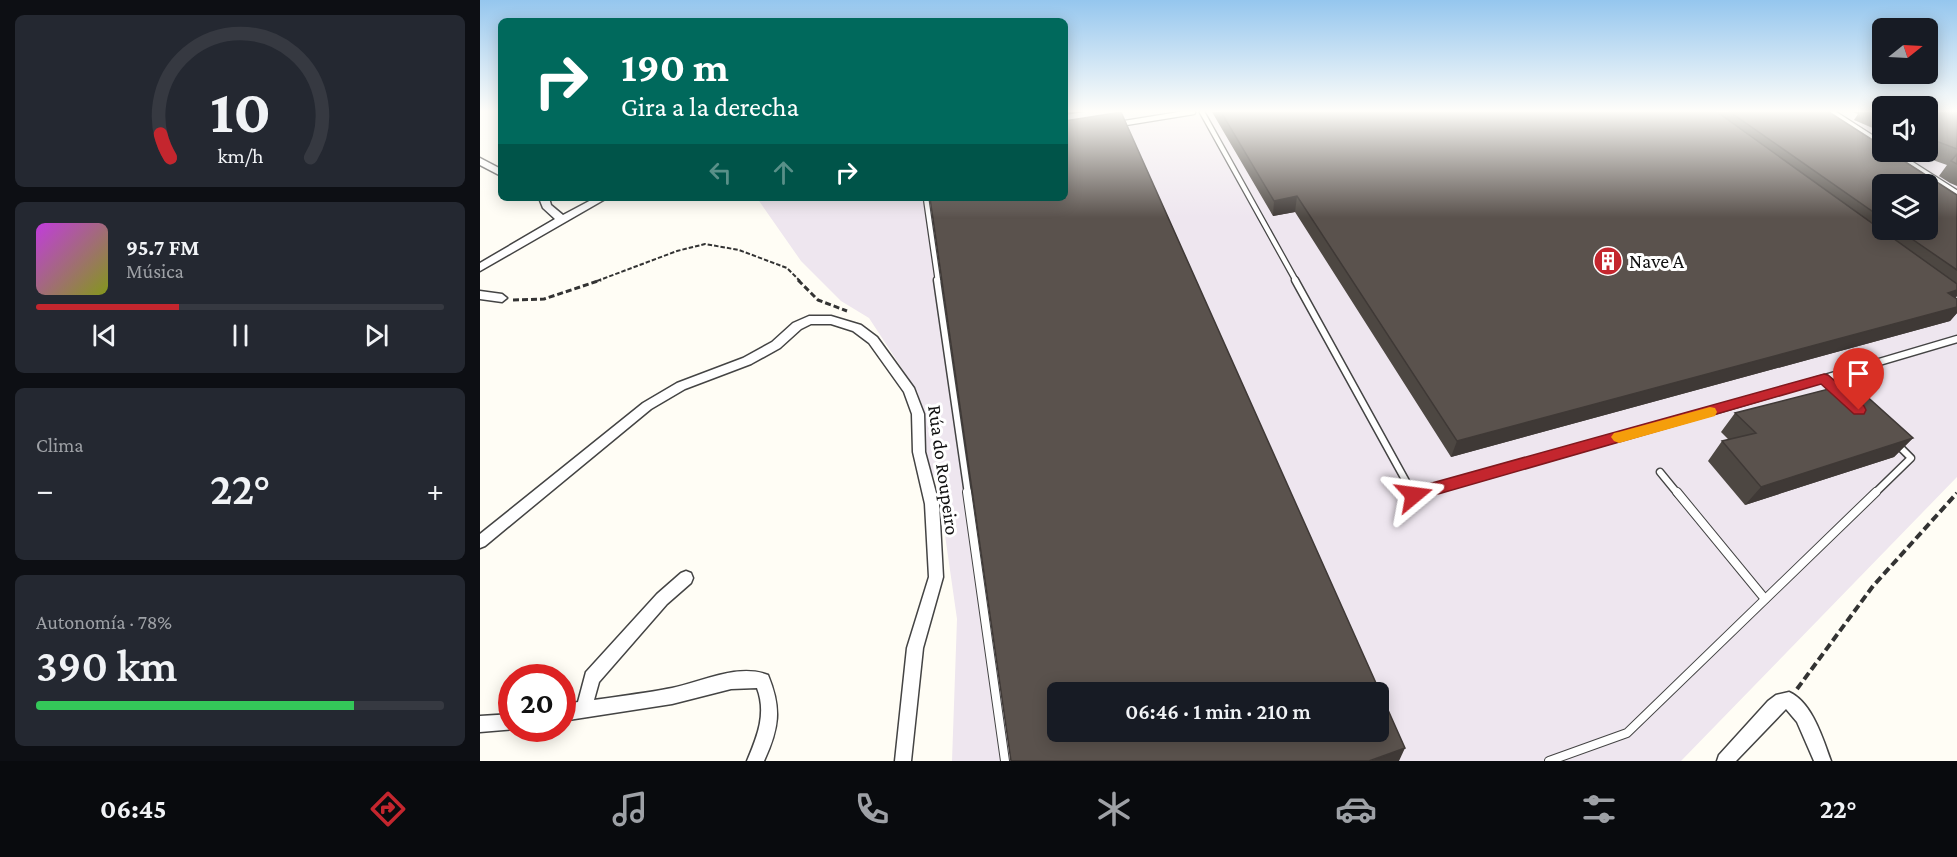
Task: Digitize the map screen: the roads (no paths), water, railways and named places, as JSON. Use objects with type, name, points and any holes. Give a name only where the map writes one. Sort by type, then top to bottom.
[{"type":"street","points":[[480,161],[498,171]]},
{"type":"street","points":[[545,201],[546,206],[562,219]]},
{"type":"street","points":[[480,268],[596,201]]},
{"type":"street","points":[[480,295],[502,298]]},
{"type":"street","name":"Rúa do Roupeiro","points":[[480,542],[647,406],[681,386],[747,361],[776,345],[797,326],[809,320],[831,320],[857,328],[873,340],[910,391],[918,414],[919,452],[933,504],[936,577],[915,648],[903,761]]},
{"type":"street","points":[[584,709],[592,678],[662,599],[686,578]]},
{"type":"street","points":[[576,710],[670,697],[742,680],[757,679],[762,681],[766,689],[771,711],[764,742],[755,761]]},
{"type":"street","points":[[1725,761],[1774,707],[1782,701],[1789,700],[1803,716],[1823,761]]},
{"type":"street","points":[[480,724],[498,723]]},
{"type":"lane","points":[[1222,148],[1414,495],[1957,339]]},
{"type":"lane","points":[[1909,162],[1957,192]]},
{"type":"lane","points":[[926,201],[1005,761]]},
{"type":"lane","points":[[1824,379],[1850,402]]},
{"type":"lane","points":[[1549,761],[1627,733],[1911,458],[1894,442]]},
{"type":"lane","points":[[1660,472],[1766,599]]},
{"type":"place","name":"Nave A","points":[[1608,261]]}]
